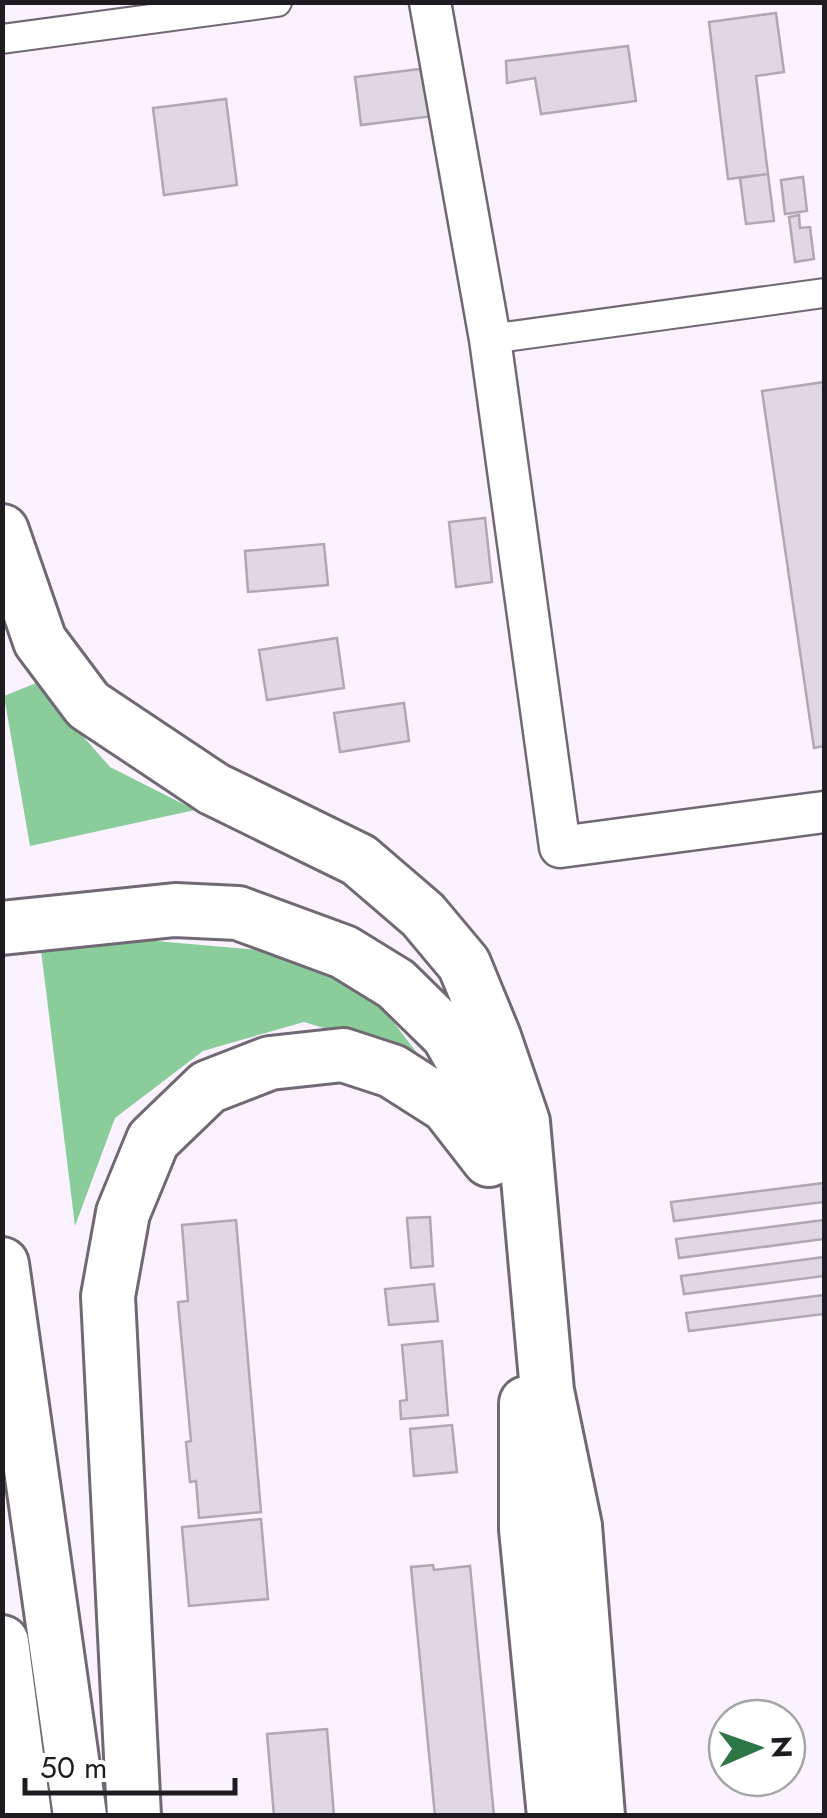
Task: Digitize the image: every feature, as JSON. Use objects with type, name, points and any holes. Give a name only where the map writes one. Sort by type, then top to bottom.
[{"type":"highway","points":[[2,530],[40,641],[88,705],[214,789],[359,860],[424,915],[464,964],[523,1122],[547,1391],[575,1526],[598,1816]]},
{"type":"highway","points":[[2,901],[222,884],[348,915],[421,970],[494,1036]]},
{"type":"highway","points":[[2,928],[175,910],[238,913],[344,952],[396,984],[448,1035],[479,1090],[490,1126],[496,1170],[526,1398],[526,1529],[554,1816]]},
{"type":"highway","points":[[134,1816],[108,1296],[123,1213],[154,1140],[208,1088],[270,1063],[343,1054],[392,1071],[448,1106],[496,1170]]},
{"type":"highway","points":[[2,1264],[80,1816]]},
{"type":"highway","points":[[2,1642],[25,1816]]},
{"type":"street","points":[[2,39],[278,2]]},
{"type":"street","points":[[430,2],[490,340],[560,848],[824,812]]},
{"type":"street","points":[[490,340],[824,292]]},
{"type":"green space","points":[[36,683],[110,767],[195,810],[30,846],[4,696]]},
{"type":"green space","points":[[133,939],[271,951],[367,987],[420,1057],[304,1022],[203,1051],[115,1118],[75,1226],[41,950]]},
{"type":"building","points":[[776,13],[784,72],[756,76],[768,174],[728,179],[709,22]]},
{"type":"building","points":[[628,46],[636,101],[541,114],[535,78],[507,83],[506,61]]},
{"type":"building","points":[[428,68],[434,116],[361,125],[355,77]]},
{"type":"building","points":[[226,99],[237,185],[164,195],[153,108]]},
{"type":"building","points":[[768,174],[774,221],[746,224],[740,178]]},
{"type":"building","points":[[803,177],[807,211],[785,214],[781,180]]},
{"type":"building","points":[[799,215],[800,228],[810,227],[814,259],[795,262],[789,217]]},
{"type":"building","points":[[824,382],[824,746],[814,748],[762,391]]},
{"type":"building","points":[[485,518],[492,582],[456,587],[449,522]]},
{"type":"building","points":[[324,544],[328,585],[248,592],[245,551]]},
{"type":"building","points":[[337,638],[344,688],[267,700],[259,650]]},
{"type":"building","points":[[404,703],[409,741],[340,752],[334,713]]},
{"type":"building","points":[[824,1183],[824,1202],[674,1221],[671,1202]]},
{"type":"building","points":[[430,1217],[433,1266],[411,1268],[407,1218]]},
{"type":"building","points":[[236,1220],[261,1512],[199,1518],[196,1481],[190,1482],[186,1442],[191,1441],[178,1302],[188,1301],[182,1225]]},
{"type":"building","points":[[824,1220],[824,1239],[679,1258],[676,1239]]},
{"type":"building","points":[[824,1257],[824,1276],[684,1294],[681,1276]]},
{"type":"building","points":[[434,1284],[438,1321],[389,1325],[385,1289]]},
{"type":"building","points":[[824,1295],[824,1314],[689,1331],[686,1313]]},
{"type":"building","points":[[442,1341],[448,1415],[401,1419],[400,1401],[407,1400],[402,1345]]},
{"type":"building","points":[[452,1425],[457,1472],[414,1476],[410,1429]]},
{"type":"building","points":[[261,1519],[268,1599],[189,1606],[182,1527]]},
{"type":"building","points":[[433,1565],[434,1570],[470,1566],[494,1816],[435,1816],[411,1567]]},
{"type":"building","points":[[327,1729],[334,1816],[274,1816],[267,1734]]}]
